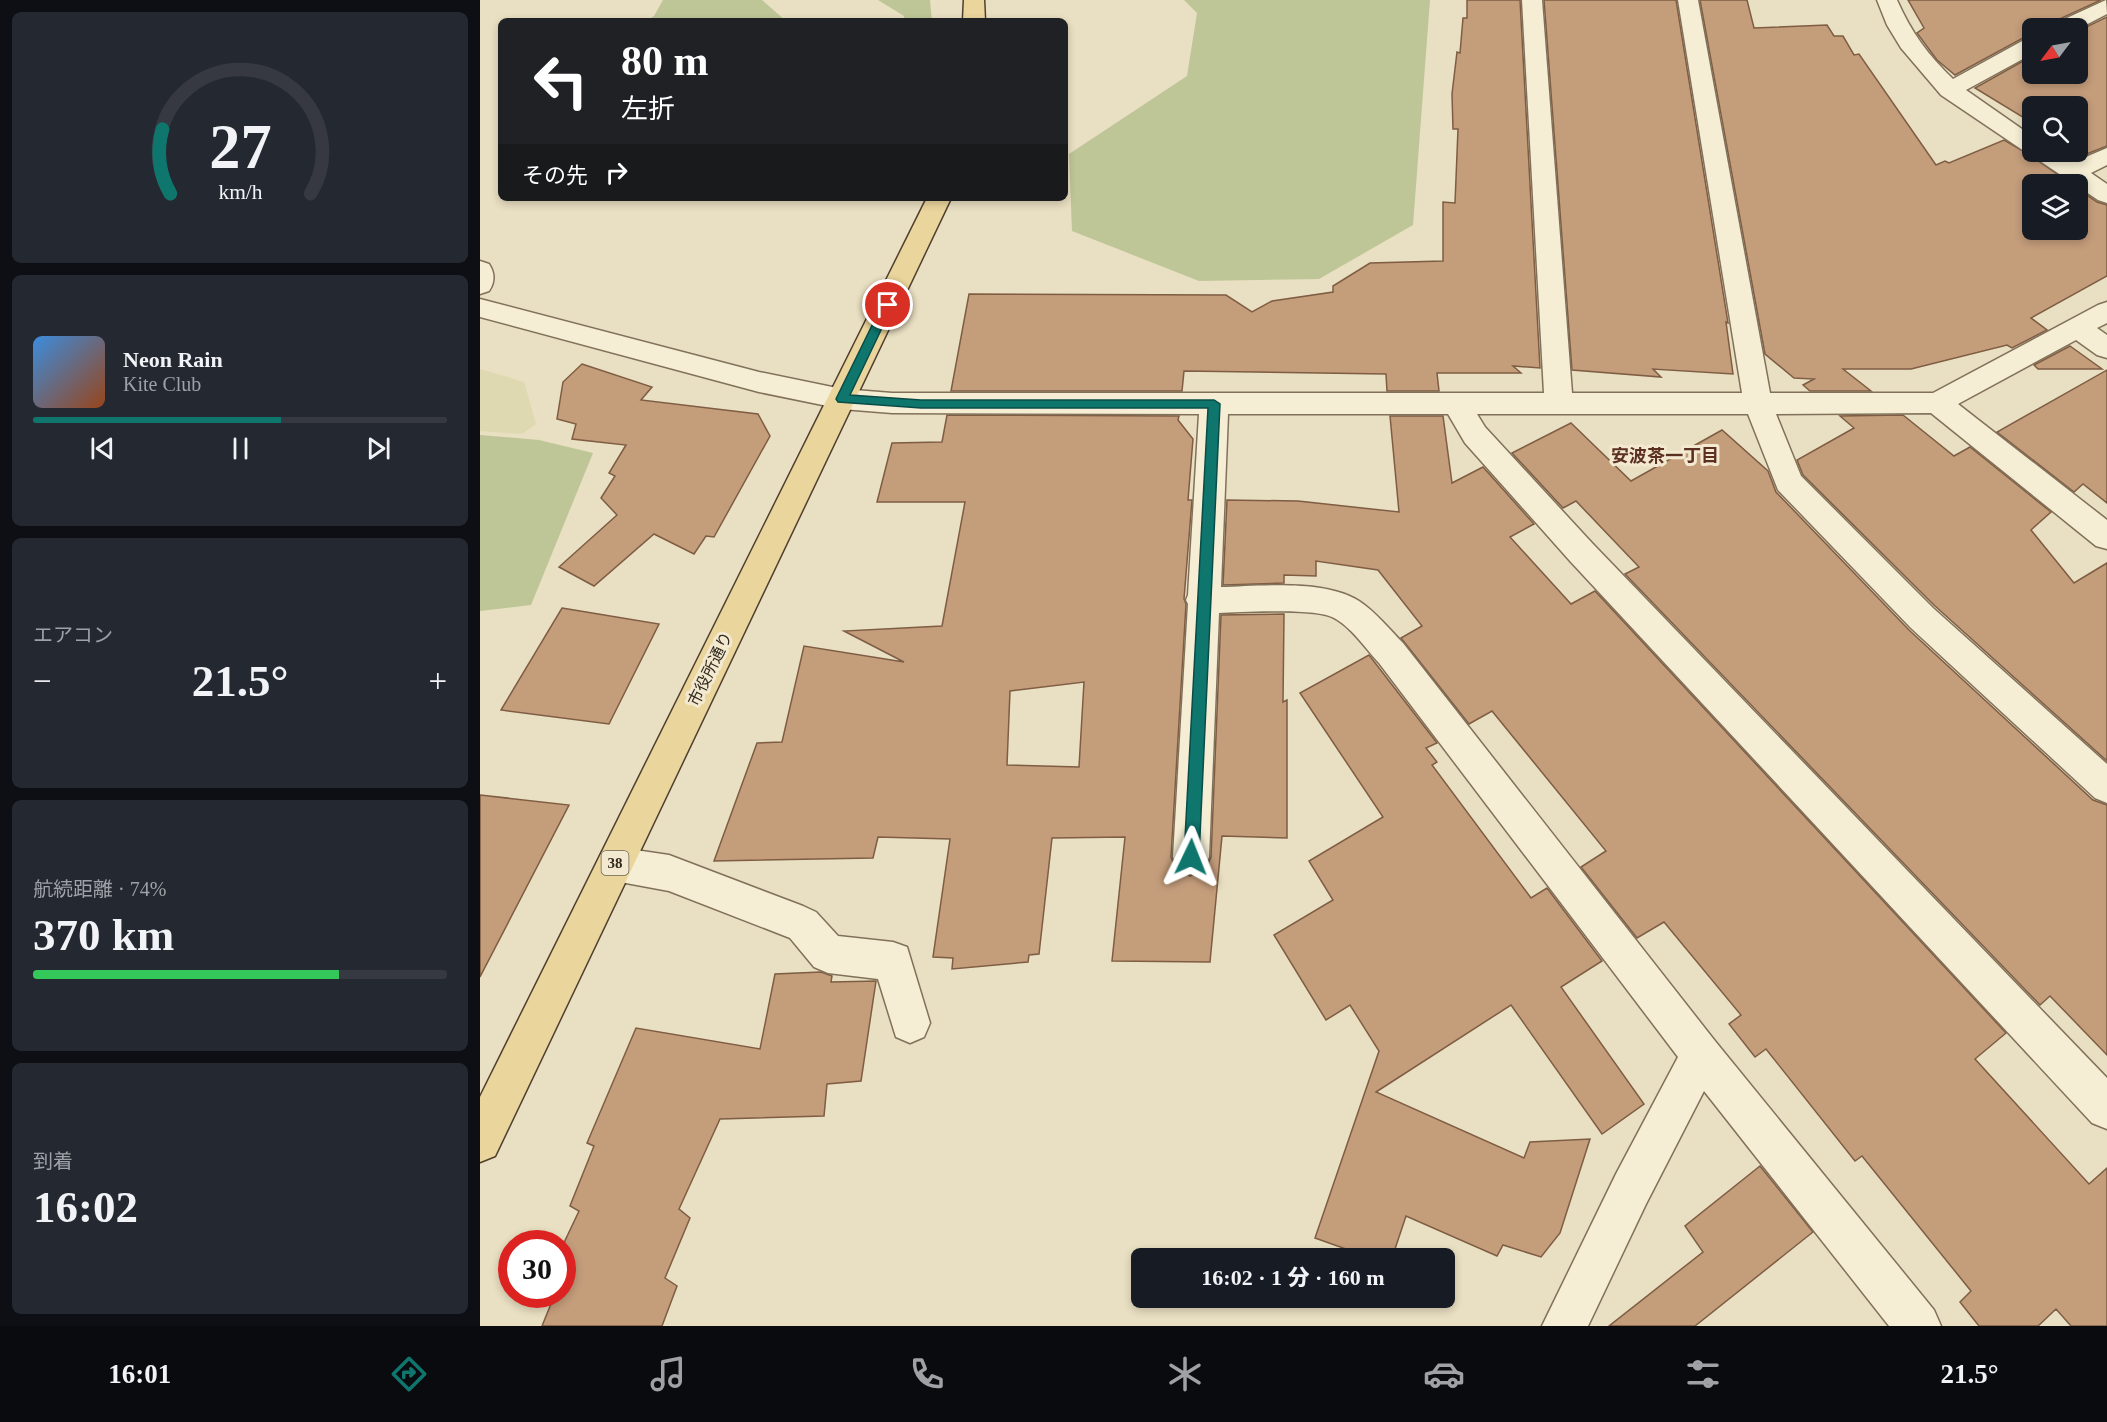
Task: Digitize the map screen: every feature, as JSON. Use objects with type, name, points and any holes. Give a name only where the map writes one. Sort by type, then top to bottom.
[{"type":"main road","points":[[974,0],[974,18]]},
{"type":"main road","name":"市役所通り","points":[[480,1141],[938,201]]},
{"type":"street","points":[[1532,0],[1559,403]]},
{"type":"street","points":[[1688,0],[1758,404],[1789,482],[1922,618],[2107,787]]},
{"type":"street","points":[[1887,0],[1903,33],[1930,71],[1948,90],[2022,139]]},
{"type":"street","points":[[2084,18],[2107,6]]},
{"type":"street","points":[[1948,90],[2022,50]]},
{"type":"street","points":[[2074,172],[2107,155]]},
{"type":"street","points":[[2058,162],[2107,195]]},
{"type":"street","points":[[480,270],[480,285]]},
{"type":"street","points":[[480,308],[759,382],[842,399],[921,404],[1937,403],[2107,311]]},
{"type":"street","points":[[2078,328],[2107,348]]},
{"type":"street","points":[[1937,403],[2107,537]]},
{"type":"street","points":[[1191,857],[1202,600],[1214,404]]},
{"type":"street","points":[[1458,404],[1475,435],[1573,544],[2107,1108]]},
{"type":"street","points":[[1202,600],[1308,601],[1339,606],[1358,619],[1390,653],[1701,1055],[1918,1326]]},
{"type":"street","points":[[615,864],[669,873],[803,925],[828,954],[893,961],[910,1023]]},
{"type":"street","points":[[1565,1326],[1631,1189],[1701,1055]]},
{"type":"shaded area","points":[[480,369],[524,382],[536,424],[522,434],[480,431]]},
{"type":"green space","points":[[663,0],[762,0],[783,18],[651,18]]},
{"type":"green space","points":[[878,0],[930,0],[932,18],[904,18]]},
{"type":"green space","points":[[1184,0],[1430,0],[1413,225],[1319,279],[1199,281],[1072,231],[1069,154],[1187,76],[1197,13]]},
{"type":"green space","points":[[480,435],[539,440],[593,453],[531,605],[480,611]]},
{"type":"building","points":[[1467,0],[1520,0],[1540,368],[1513,366],[1521,373],[1437,373],[1439,391],[1387,391],[1386,374],[1184,371],[1182,391],[951,391],[969,294],[1226,295],[1252,312],[1272,301],[1333,292],[1333,286],[1370,263],[1443,261],[1443,202],[1455,203],[1458,129],[1453,129],[1452,94],[1457,52],[1460,53],[1463,18],[1467,18]]},
{"type":"building","points":[[1544,0],[1676,0],[1728,323],[1726,322],[1733,374],[1653,369],[1661,377],[1572,370]]},
{"type":"building","points":[[1700,0],[1747,0],[1754,28],[1827,25],[1834,36],[1843,36],[1854,55],[1859,54],[1936,165],[1945,161],[1949,163],[2004,140],[2022,150],[2022,162],[2040,162],[2057,174],[2022,174],[2022,240],[2088,240],[2088,196],[2107,205],[2107,276],[2031,318],[2047,330],[2012,348],[2007,345],[1911,369],[1843,369],[1871,391],[1810,391],[1803,385],[1814,379],[1794,378],[1765,354]]},
{"type":"building","points":[[1908,0],[2101,0],[2062,18],[2022,18],[2022,39],[1955,75],[1937,60],[1917,33],[1924,28]]},
{"type":"building","points":[[2107,17],[2107,146],[2088,153],[2088,96],[2022,96],[2022,117],[1975,88],[2022,62],[2022,84],[2088,84],[2088,26]]},
{"type":"building","points":[[2070,346],[2102,369],[2038,369],[2034,365]]},
{"type":"building","points":[[582,364],[652,387],[641,400],[758,414],[770,436],[714,537],[706,536],[694,554],[654,534],[594,586],[559,567],[617,515],[601,498],[615,476],[609,473],[626,445],[572,439],[576,424],[557,419],[563,382]]},
{"type":"building","points":[[2107,370],[2107,503],[2083,484],[2074,492],[1997,432]]},
{"type":"building","points":[[947,415],[1179,416],[1178,420],[1193,439],[1188,500],[1192,500],[1184,599],[1186,604],[1171,857],[1176,870],[1190,876],[1205,871],[1211,857],[1221,615],[1284,614],[1283,702],[1287,700],[1287,838],[1222,836],[1210,962],[1112,961],[1125,837],[1052,838],[1039,954],[1029,955],[1028,962],[952,969],[953,958],[933,957],[950,839],[878,837],[873,858],[714,861],[757,743],[782,742],[804,646],[904,662],[844,631],[942,626],[965,502],[877,502],[892,443],[942,442]],"holes":[[[1084,682],[1079,767],[1007,765],[1010,691]]]},
{"type":"building","points":[[1903,415],[1954,456],[1970,447],[2051,512],[2031,530],[2074,583],[2107,563],[2107,761],[1935,606],[1803,475],[1797,460],[1854,428],[1840,416]]},
{"type":"building","points":[[1390,416],[1443,416],[1452,483],[1483,467],[1534,524],[1510,537],[1571,604],[1595,591],[2006,1033],[1975,1059],[2089,1184],[2107,1168],[2107,1326],[2071,1326],[2056,1309],[2038,1326],[1979,1326],[1960,1302],[1971,1291],[1862,1156],[1855,1161],[1766,1049],[1755,1057],[1729,1024],[1741,1015],[1664,922],[1637,938],[1581,867],[1606,851],[1492,711],[1469,724],[1401,638],[1422,626],[1378,570],[1316,561],[1316,576],[1284,575],[1284,583],[1223,585],[1227,500],[1298,501],[1399,512]]},
{"type":"building","points":[[1571,423],[1631,481],[1722,430],[1768,471],[1776,492],[1909,630],[2093,800],[2107,805],[2107,1055],[2050,996],[2040,1005],[1625,574],[1639,567],[1576,501],[1563,508],[1512,453]]},
{"type":"building","points":[[562,608],[659,624],[609,724],[501,710]]},
{"type":"building","points":[[1369,655],[1437,743],[1426,748],[1437,762],[1432,765],[1531,898],[1547,888],[1602,961],[1561,987],[1644,1104],[1602,1134],[1511,1005],[1376,1092],[1524,1158],[1530,1142],[1590,1139],[1560,1233],[1541,1257],[1503,1245],[1497,1256],[1406,1216],[1395,1248],[1343,1248],[1315,1238],[1379,1051],[1350,1005],[1326,1020],[1274,935],[1333,900],[1309,861],[1383,817],[1300,693]]},
{"type":"building","points":[[480,795],[569,805],[480,977]]},
{"type":"building","points":[[821,972],[832,976],[831,982],[876,981],[861,1081],[827,1084],[824,1116],[720,1119],[679,1209],[690,1218],[665,1278],[677,1286],[662,1326],[542,1326],[549,1308],[576,1308],[576,1230],[570,1230],[579,1211],[570,1206],[594,1146],[587,1143],[636,1028],[760,1049],[775,974]]},
{"type":"building","points":[[1760,1166],[1813,1232],[1695,1326],[1609,1326],[1703,1252],[1685,1226]]},
{"type":"district","name":"安波茶一丁目","points":[[1665,456]]},
{"type":"route","points":[[888,305],[842,399],[921,404],[1214,404],[1202,600],[1191,857]]}]
